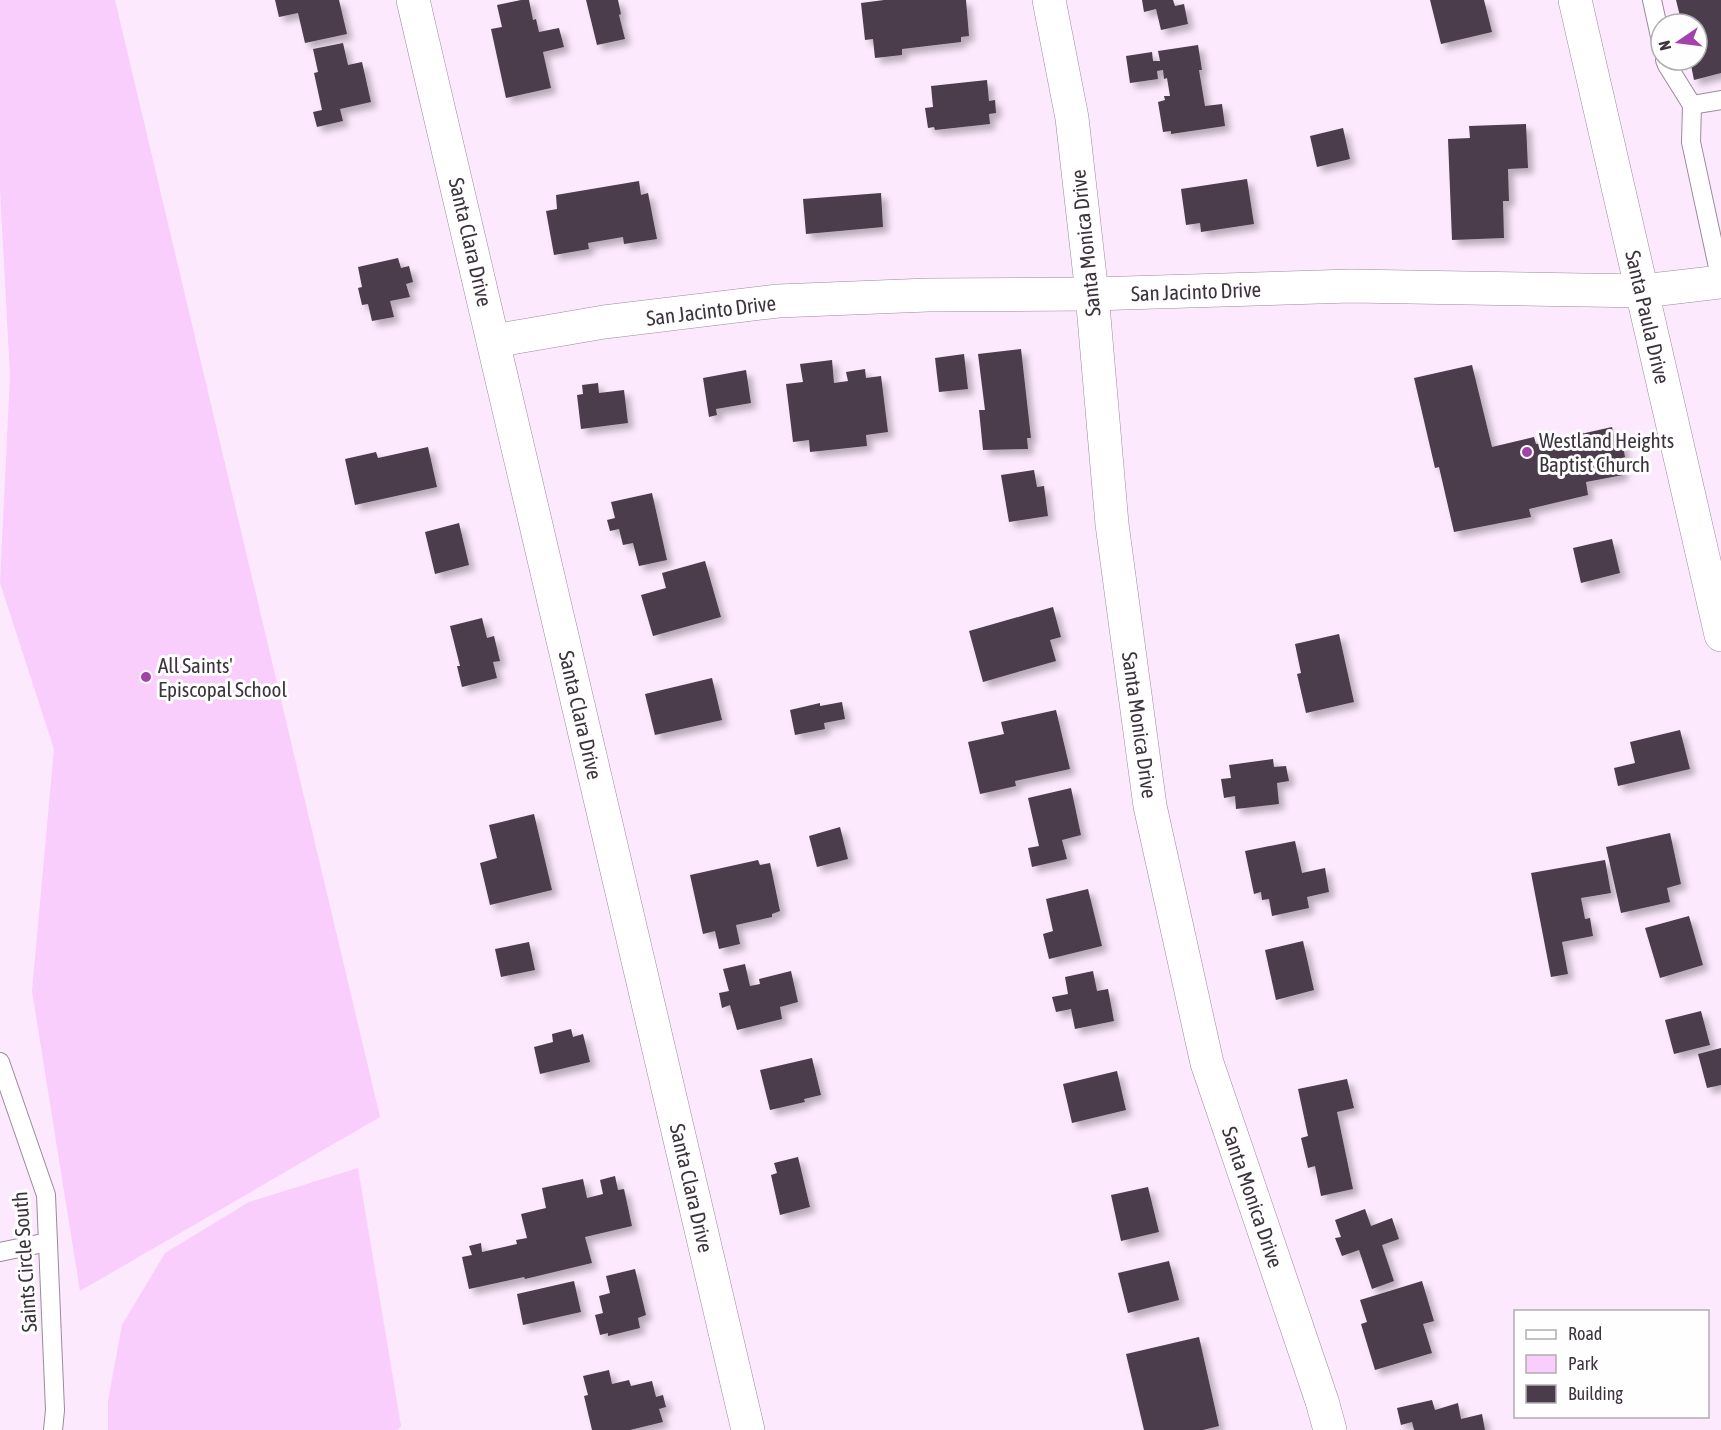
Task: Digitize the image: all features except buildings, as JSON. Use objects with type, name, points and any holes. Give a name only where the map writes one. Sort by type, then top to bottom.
[{"type":"street","name":"Santa Clara Drive","points":[[413,0],[748,1430]]},
{"type":"street","name":"Santa Monica Drive","points":[[1049,0],[1072,118],[1092,294],[1112,524],[1150,806],[1207,1064],[1330,1430]]},
{"type":"street","name":"Santa Paula Drive","points":[[1575,0],[1721,635]]},
{"type":"street","name":"San Jacinto Drive","points":[[494,341],[604,322],[778,301],[928,295],[1092,294],[1351,286],[1642,291],[1721,281]]},
{"type":"lane","points":[[1671,72],[1692,105],[1691,142],[1721,281]]},
{"type":"lane","points":[[1692,105],[1721,100]]},
{"type":"lane","name":"Saints Circle South","points":[[0,1062],[9,1114],[46,1195],[55,1410],[53,1430]]},
{"type":"lane","points":[[0,1252],[48,1242]]},
{"type":"green space","name":"All Saints' Episcopal School","points":[[0,0],[115,0],[380,1117],[80,1291],[32,991],[54,749],[0,583],[10,376],[0,189]]},
{"type":"green space","points":[[358,1168],[401,1426],[398,1430],[108,1430],[108,1401],[122,1325],[165,1253],[249,1202]]},
{"type":"place","name":"Westland Heights Baptist Church","points":[[1527,452]]},
{"type":"place","name":"All Saints' Episcopal School","points":[[146,677]]}]
